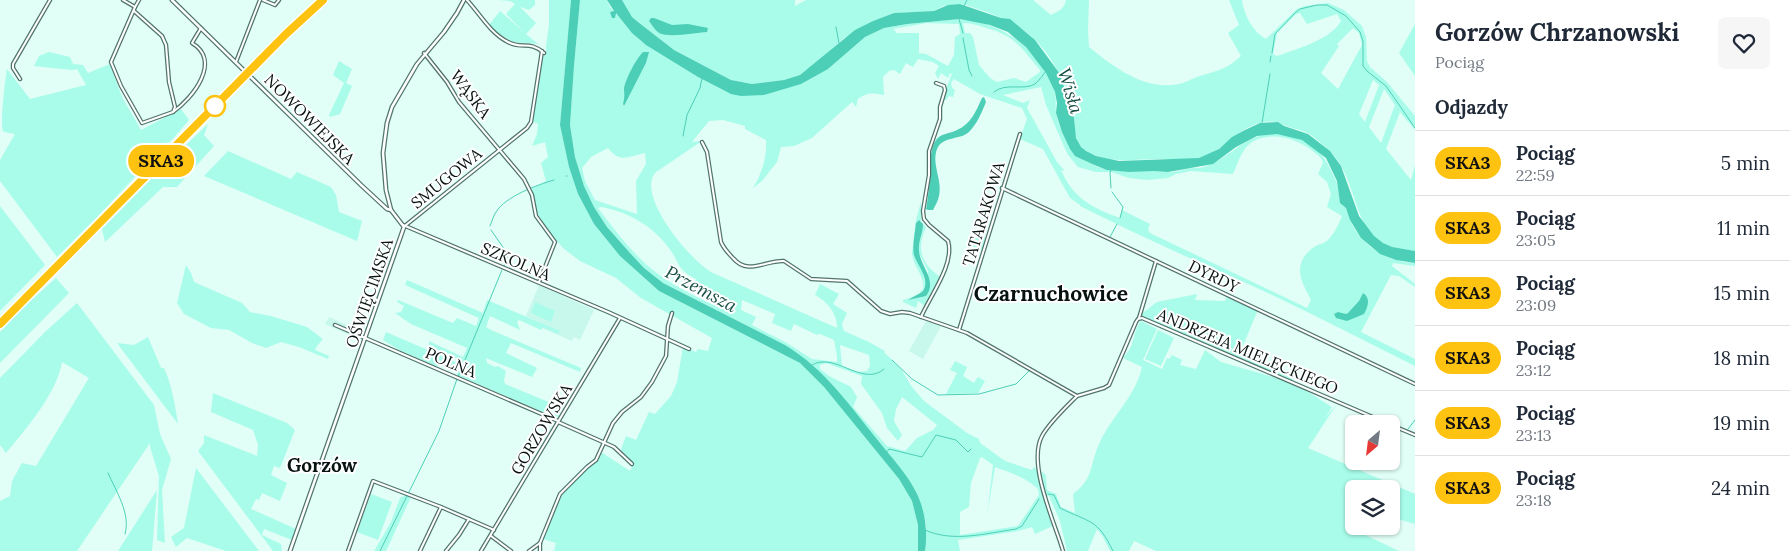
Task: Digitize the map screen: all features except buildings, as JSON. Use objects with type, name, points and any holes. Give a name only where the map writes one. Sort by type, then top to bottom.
[{"type":"street","points":[[20,78],[13,68],[13,64],[50,0]]},
{"type":"street","points":[[123,0],[135,7]]},
{"type":"street","points":[[140,0],[135,7],[112,62],[121,86],[142,123],[173,112],[185,104],[195,92],[206,60],[201,50],[192,43],[201,28]]},
{"type":"street","name":"NOWOWIEJSKA","points":[[172,0],[361,186],[387,209],[391,210]]},
{"type":"street","points":[[236,62],[262,0],[275,5],[279,0]]},
{"type":"street","points":[[391,210],[383,161],[390,112],[424,53],[444,32],[464,0]]},
{"type":"street","name":"SMUGOWA","points":[[405,225],[527,128],[531,122],[543,52],[534,46],[516,45],[504,40],[488,25],[467,0]]},
{"type":"street","points":[[134,11],[162,36],[166,44],[169,82],[174,107],[173,112]]},
{"type":"street","name":"WĄSKA","points":[[424,53],[460,102],[500,149],[529,188],[536,216],[555,242],[538,282]]},
{"type":"street","points":[[921,317],[946,267],[949,247],[948,241],[930,227],[923,214],[929,151],[939,123],[940,107],[945,90],[944,86],[936,82]]},
{"type":"street","name":"TATARAKOWA","points":[[959,330],[1020,134]]},
{"type":"street","points":[[702,142],[707,152],[721,242],[738,264],[747,267],[784,261],[811,279],[847,281],[881,311],[890,314],[902,312],[959,330],[1010,356],[1077,396],[1043,434],[1038,448],[1042,489],[1063,551]]},
{"type":"street","name":"DYRDY","points":[[1002,188],[1415,384]]},
{"type":"street","name":"OŚWIĘCIMSKA","points":[[290,551],[405,225],[391,210]]},
{"type":"street","name":"SZKOLNA","points":[[405,225],[689,349]]},
{"type":"street","points":[[1139,318],[1156,261]]},
{"type":"street","points":[[540,551],[540,543],[560,494],[587,466],[596,460],[613,423],[641,397],[652,382],[666,356],[666,339],[672,313]]},
{"type":"street","name":"GORZOWSKA","points":[[481,551],[620,318]]},
{"type":"street","name":"ANDRZEJA MIELĘCKIEGO","points":[[1077,396],[1109,385],[1136,322],[1139,318],[1143,318],[1369,415]]},
{"type":"street","name":"POLNA","points":[[335,325],[616,448],[632,464]]},
{"type":"street","name":"ANDRZEJA MIELĘCKIEGO","points":[[1400,428],[1415,435]]},
{"type":"street","points":[[348,551],[373,481],[494,530]]},
{"type":"street","points":[[420,551],[440,507]]},
{"type":"street","points":[[446,551],[469,519]]},
{"type":"street","points":[[490,535],[511,551]]},
{"type":"street","points":[[529,551],[540,543]]},
{"type":"shaded area","points":[[499,0],[535,0],[535,5],[529,10],[520,7],[536,23],[526,34],[538,44],[513,42],[499,34],[489,25],[500,11],[525,33],[506,14],[515,4],[510,1]]},
{"type":"shaded area","points":[[549,0],[571,0],[560,125],[569,167],[578,194],[594,224],[620,256],[659,291],[800,363],[824,387],[899,479],[912,501],[918,525],[918,551],[554,551],[556,543],[543,539],[561,494],[570,487],[585,469],[597,461],[601,452],[630,471],[633,465],[621,450],[626,436],[636,440],[649,412],[655,414],[671,396],[677,382],[683,347],[696,352],[698,349],[708,351],[712,338],[641,298],[616,278],[580,261],[563,248],[547,229],[535,210],[531,189],[546,181],[541,163],[548,157],[545,142],[532,146],[537,134],[538,124],[532,121],[542,55],[545,56],[546,52]]},
{"type":"shaded area","points":[[571,0],[580,0],[570,125],[575,157],[584,186],[594,207],[607,227],[630,253],[644,268],[663,283],[785,345],[813,365],[825,377],[859,416],[912,485],[924,513],[926,528],[925,551],[918,551],[918,525],[912,501],[899,479],[824,387],[800,363],[659,291],[620,256],[594,224],[578,194],[569,167],[560,125]]},
{"type":"shaded area","points":[[580,0],[607,0],[610,7],[641,41],[698,77],[725,91],[764,95],[828,69],[865,37],[884,28],[960,19],[990,25],[1018,41],[1040,63],[1054,90],[1057,117],[1067,143],[1077,156],[1098,167],[1115,171],[1170,172],[1188,168],[1202,168],[1216,162],[1253,138],[1264,135],[1290,136],[1314,147],[1328,165],[1337,183],[1341,203],[1346,208],[1358,234],[1371,248],[1379,253],[1396,260],[1415,263],[1415,266],[1393,263],[1392,266],[1415,284],[1415,287],[1399,276],[1391,275],[1361,332],[1415,359],[1415,366],[1270,294],[1167,248],[1080,206],[1070,198],[1043,149],[1020,139],[1027,119],[1022,108],[980,94],[954,79],[951,83],[952,88],[955,90],[953,97],[949,96],[946,100],[943,100],[952,74],[950,73],[948,78],[941,73],[938,79],[935,73],[939,66],[933,62],[918,59],[913,67],[906,63],[900,74],[894,70],[889,71],[883,77],[884,95],[864,95],[858,99],[856,107],[852,102],[812,138],[794,146],[781,147],[777,162],[762,181],[753,188],[763,165],[766,153],[766,140],[745,129],[745,126],[723,120],[709,121],[692,142],[700,141],[699,143],[656,172],[651,182],[653,196],[659,211],[668,227],[692,256],[713,273],[837,328],[837,322],[831,308],[815,295],[820,284],[839,294],[833,304],[847,313],[842,324],[844,331],[885,351],[901,369],[912,387],[924,401],[967,433],[979,439],[980,443],[1005,461],[1032,470],[1034,467],[1038,470],[1042,492],[1055,525],[1035,534],[1032,527],[1018,531],[958,540],[960,551],[925,551],[926,524],[916,492],[910,482],[892,459],[785,345],[663,283],[644,268],[607,227],[594,207],[584,186],[575,157],[570,125]],"holes":[[[927,23],[959,24],[960,34],[955,37],[954,55],[948,66],[926,54],[919,53],[919,33],[897,33],[893,29]],[[963,23],[977,25],[1004,35],[1022,49],[1040,72],[1026,82],[1014,78],[997,82],[990,78],[979,65],[973,37],[970,33],[965,33]],[[644,52],[648,52],[646,63],[624,106],[625,84],[638,59]],[[1041,87],[1046,105],[1068,155],[1078,167],[1096,172],[1111,172],[1129,178],[1147,180],[1168,178],[1191,171],[1233,174],[1246,147],[1262,138],[1286,138],[1308,147],[1321,158],[1323,163],[1318,174],[1327,182],[1331,194],[1327,207],[1342,216],[1330,238],[1314,247],[1302,260],[1300,266],[1301,279],[1311,300],[1307,308],[1150,233],[1148,229],[1150,224],[1122,210],[1120,218],[1084,201],[1066,180],[1061,170],[1065,171],[1057,162],[1027,108],[1030,100],[1023,103],[1003,95]],[[608,148],[617,156],[625,158],[645,153],[646,164],[636,181],[637,214],[595,200],[585,181],[582,168],[591,157]],[[598,208],[611,209],[622,213],[649,228],[665,242],[680,267],[696,279],[694,289],[724,306],[720,308],[665,279],[633,252]],[[742,300],[775,314],[772,323],[791,331],[794,324],[817,335],[820,334],[834,340],[837,362],[812,359],[787,343],[752,325],[756,317],[741,310]],[[840,345],[869,355],[870,366],[867,371],[858,372],[842,366]],[[826,363],[862,376],[861,384],[882,413],[887,428],[898,441],[902,435],[894,421],[896,409],[902,397],[937,425],[933,430],[917,438],[905,451],[887,446],[853,407],[857,397],[851,387],[829,376],[820,369],[820,365]],[[982,457],[993,465],[987,516],[995,467],[1023,478],[1038,489],[1039,495],[1018,526],[960,535],[960,512],[969,507],[971,483]]]},
{"type":"shaded area","points":[[607,0],[622,0],[632,17],[674,50],[731,80],[752,84],[784,80],[800,75],[855,30],[894,13],[934,11],[948,5],[960,4],[1001,18],[1010,19],[1035,40],[1060,74],[1074,118],[1076,138],[1081,147],[1086,151],[1096,156],[1119,161],[1199,158],[1219,149],[1232,137],[1260,123],[1278,122],[1308,134],[1330,151],[1341,166],[1359,216],[1374,236],[1392,247],[1415,251],[1415,263],[1396,260],[1380,254],[1361,238],[1350,220],[1346,208],[1340,203],[1337,181],[1326,158],[1302,140],[1277,134],[1257,136],[1236,147],[1213,164],[1168,172],[1107,170],[1075,156],[1062,132],[1056,113],[1055,92],[1046,73],[1026,47],[1008,32],[990,25],[960,19],[884,28],[865,37],[828,69],[801,84],[764,95],[741,96],[731,94],[698,77],[646,45],[632,33],[616,13],[615,18],[612,18],[610,12],[614,11]]},
{"type":"shaded area","points":[[622,0],[795,0],[795,6],[806,0],[1033,0],[1051,15],[1062,8],[1066,0],[1089,0],[1089,47],[1130,76],[1154,84],[1166,85],[1181,83],[1220,70],[1241,56],[1228,33],[1239,25],[1229,0],[1242,0],[1250,22],[1257,32],[1266,39],[1297,9],[1328,3],[1344,10],[1362,26],[1366,37],[1367,61],[1370,67],[1387,82],[1415,116],[1415,130],[1400,112],[1386,149],[1411,180],[1415,165],[1415,251],[1395,249],[1381,243],[1363,221],[1347,178],[1334,156],[1308,133],[1285,126],[1279,122],[1265,122],[1254,125],[1209,155],[1194,159],[1120,160],[1104,158],[1089,153],[1077,141],[1072,107],[1061,76],[1043,49],[1021,28],[994,15],[966,5],[943,6],[934,11],[894,13],[873,21],[844,38],[800,75],[784,80],[752,84],[731,80],[674,50],[632,17]],"holes":[[[1300,13],[1307,24],[1337,14],[1341,21],[1336,28],[1321,39],[1277,56],[1273,54],[1277,33],[1296,14]],[[1353,28],[1359,33],[1362,45],[1338,89],[1321,73],[1339,46],[1337,44]],[[1373,80],[1379,85],[1365,122],[1359,114]],[[1384,89],[1395,105],[1381,143],[1369,127]]]},
{"type":"shaded area","points":[[651,18],[672,25],[688,24],[708,28],[707,32],[675,35],[663,34],[659,33],[649,21]]},
{"type":"shaded area","points":[[1415,24],[1415,76],[1399,53]]},
{"type":"shaded area","points":[[49,52],[70,57],[73,64],[83,65],[88,73],[110,64],[122,97],[141,130],[181,109],[189,120],[170,142],[165,143],[157,150],[149,162],[57,257],[0,181],[0,160],[15,134],[3,131],[2,127],[7,69],[30,99],[86,85],[77,69],[34,66],[39,56]]},
{"type":"shaded area","points":[[643,52],[649,52],[646,63],[624,106],[625,84],[634,64]]},
{"type":"shaded area","points":[[339,61],[352,69],[346,83],[352,86],[340,114],[330,117],[329,115],[344,83],[333,75]]},
{"type":"shaded area","points":[[984,97],[986,102],[983,110],[969,132],[945,141],[938,147],[935,159],[940,190],[939,196],[933,210],[926,209],[931,153],[936,140],[940,136],[966,124]]},
{"type":"shaded area","points":[[208,124],[204,135],[214,146],[177,187],[163,187],[105,242],[102,229]]},
{"type":"shaded area","points":[[228,151],[291,179],[297,172],[331,187],[336,195],[339,212],[362,221],[357,241],[204,176]]},
{"type":"shaded area","points":[[1001,189],[983,250],[968,295],[982,250],[968,246],[972,234],[986,238]]},
{"type":"shaded area","points":[[921,202],[921,221],[917,221],[914,256],[923,272],[925,284],[928,271],[918,251],[923,224],[926,227],[921,242],[922,255],[928,266],[940,277],[925,306],[918,301],[916,308],[903,302],[903,300],[915,296],[921,291],[923,286],[912,253],[916,220]],"holes":[[[925,284],[922,297],[911,299],[922,292]]]},
{"type":"shaded area","points":[[0,206],[45,265],[0,311]]},
{"type":"shaded area","points":[[919,220],[923,224],[919,244],[920,257],[930,285],[926,296],[908,300],[922,292],[925,288],[925,278],[913,251],[916,223]]},
{"type":"shaded area","points":[[186,265],[194,282],[242,303],[250,312],[307,327],[323,339],[315,350],[329,356],[328,359],[281,342],[266,348],[252,343],[229,330],[211,328],[184,314],[177,303]]},
{"type":"shaded area","points":[[56,278],[69,293],[0,363],[0,332]]},
{"type":"shaded area","points":[[407,280],[483,313],[487,300],[560,331],[558,334],[543,327],[541,330],[519,320],[517,322],[520,330],[490,316],[486,327],[581,368],[580,372],[511,343],[506,353],[537,368],[532,377],[486,358],[487,363],[495,367],[498,366],[506,371],[505,384],[563,408],[557,418],[457,375],[458,369],[435,366],[401,351],[383,340],[386,332],[460,364],[461,360],[429,346],[429,341],[463,357],[467,348],[411,324],[395,313],[401,312],[404,306],[397,302],[398,300],[453,323],[457,318],[476,326],[479,318],[405,285]]},
{"type":"shaded area","points":[[539,285],[594,310],[580,340],[574,337],[572,341],[542,328],[543,324],[526,316]]},
{"type":"shaded area","points":[[1363,293],[1368,300],[1368,306],[1364,314],[1347,321],[1336,318],[1334,314],[1338,312],[1348,313],[1359,301]]},
{"type":"shaded area","points":[[1197,294],[1195,300],[1225,301],[1227,296],[1258,310],[1239,355],[1293,379],[1292,381],[1140,315],[1157,302]]},
{"type":"shaded area","points":[[535,302],[555,311],[551,322],[531,313]]},
{"type":"shaded area","points":[[77,303],[154,405],[160,434],[171,459],[162,490],[165,543],[157,540],[159,476],[150,443],[77,551],[0,551],[0,501],[10,496],[12,481],[22,463],[36,466],[89,378],[62,362],[54,386],[40,410],[6,453],[0,445],[0,378],[45,332]]},
{"type":"shaded area","points":[[329,317],[363,332],[361,340],[325,324]]},
{"type":"shaded area","points":[[926,321],[941,326],[923,359],[909,351]]},
{"type":"shaded area","points":[[1141,321],[1157,329],[1143,360],[1162,369],[1167,358],[1169,359],[1172,355],[1182,360],[1180,365],[1196,369],[1205,350],[1221,362],[1276,378],[1305,390],[1332,407],[1326,417],[1337,404],[1308,448],[1345,464],[1345,470],[1359,470],[1382,480],[1345,480],[1345,535],[1365,535],[1399,551],[1156,551],[1134,541],[1129,551],[1110,551],[1097,529],[1088,551],[1067,551],[1060,521],[1049,496],[1046,496],[1041,471],[1046,475],[1047,490],[1056,494],[1061,507],[1075,513],[1073,494],[1085,483],[1104,434],[1129,397],[1139,378],[1142,367],[1123,358],[1131,346]]},
{"type":"shaded area","points":[[1158,330],[1174,338],[1161,366],[1145,359]]},
{"type":"shaded area","points":[[148,337],[161,368],[164,368],[169,381],[178,424],[117,343],[134,345]]},
{"type":"shaded area","points":[[955,361],[967,367],[963,376],[974,383],[978,377],[985,381],[978,393],[946,394],[957,373],[950,370]]},
{"type":"shaded area","points":[[213,393],[287,423],[295,430],[280,468],[274,466],[271,475],[287,483],[280,501],[262,493],[259,500],[256,499],[251,509],[296,529],[292,540],[264,529],[262,535],[281,544],[282,551],[273,551],[198,451],[204,443],[204,435],[257,456],[258,445],[253,430],[211,412]]},
{"type":"shaded area","points":[[196,468],[259,551],[226,551],[187,538],[176,547],[171,537],[184,528]]},
{"type":"shaded area","points":[[1400,488],[1415,494],[1415,524],[1400,520]]},
{"type":"shaded area","points":[[157,490],[152,551],[118,551]]},
{"type":"shaded area","points":[[371,494],[392,502],[378,540],[357,532]]},
{"type":"shaded area","points":[[405,495],[411,497],[386,551],[374,551],[391,522],[400,498]]},
{"type":"waterway","points":[[964,6],[967,0]]},
{"type":"waterway","points":[[1272,53],[1275,34],[1295,13],[1300,9],[1327,5],[1346,16],[1360,32],[1363,41],[1363,66],[1386,86],[1415,128]]},
{"type":"waterway","points":[[959,19],[963,33]]},
{"type":"waterway","points":[[836,27],[839,43]]},
{"type":"waterway","points":[[963,38],[969,70],[972,76]]},
{"type":"waterway","points":[[1270,62],[1271,56]]},
{"type":"waterway","name":"Wisła","points":[[994,92],[1009,87],[1025,87],[1035,84],[1046,71]]},
{"type":"waterway","points":[[1262,123],[1270,74]]},
{"type":"waterway","points":[[683,136],[687,115],[700,88],[702,78]]},
{"type":"waterway","points":[[1111,169],[1111,188]]},
{"type":"waterway","points":[[490,226],[496,212],[507,201],[531,188],[554,180]]},
{"type":"waterway","points":[[1112,192],[1123,207],[1120,218]]},
{"type":"waterway","points":[[1110,237],[1117,224]]},
{"type":"waterway","points":[[491,230],[507,253],[504,266]]},
{"type":"waterway","points":[[458,377],[502,270]]},
{"type":"waterway","points":[[892,360],[912,379],[938,395],[979,394],[1016,384],[1030,370]]},
{"type":"waterway","points":[[812,365],[820,362],[831,363],[870,375],[884,369]]},
{"type":"waterway","points":[[380,551],[439,431],[457,379]]},
{"type":"waterway","points":[[1408,429],[1415,420]]},
{"type":"waterway","points":[[886,453],[889,449],[922,457],[936,435],[956,440],[968,452],[971,449]]},
{"type":"waterway","points":[[108,473],[124,511],[126,519],[125,534]]},
{"type":"waterway","points":[[1048,494],[1054,495],[1060,508],[1086,519],[1097,527],[1113,551]]},
{"type":"waterway","points":[[925,530],[947,536],[970,536],[1016,529],[1022,526],[1039,499]]},
{"type":"railway","points":[[0,324],[286,34],[323,0]]},
{"type":"train","name":"SKA3","points":[[0,324],[286,34],[323,0]]},
{"type":"district","name":"Czarnuchowice","points":[[1051,294]]},
{"type":"district","name":"Gorzów","points":[[322,465]]},
{"type":"water label","name":"Przemsza","points":[[701,289]]}]
